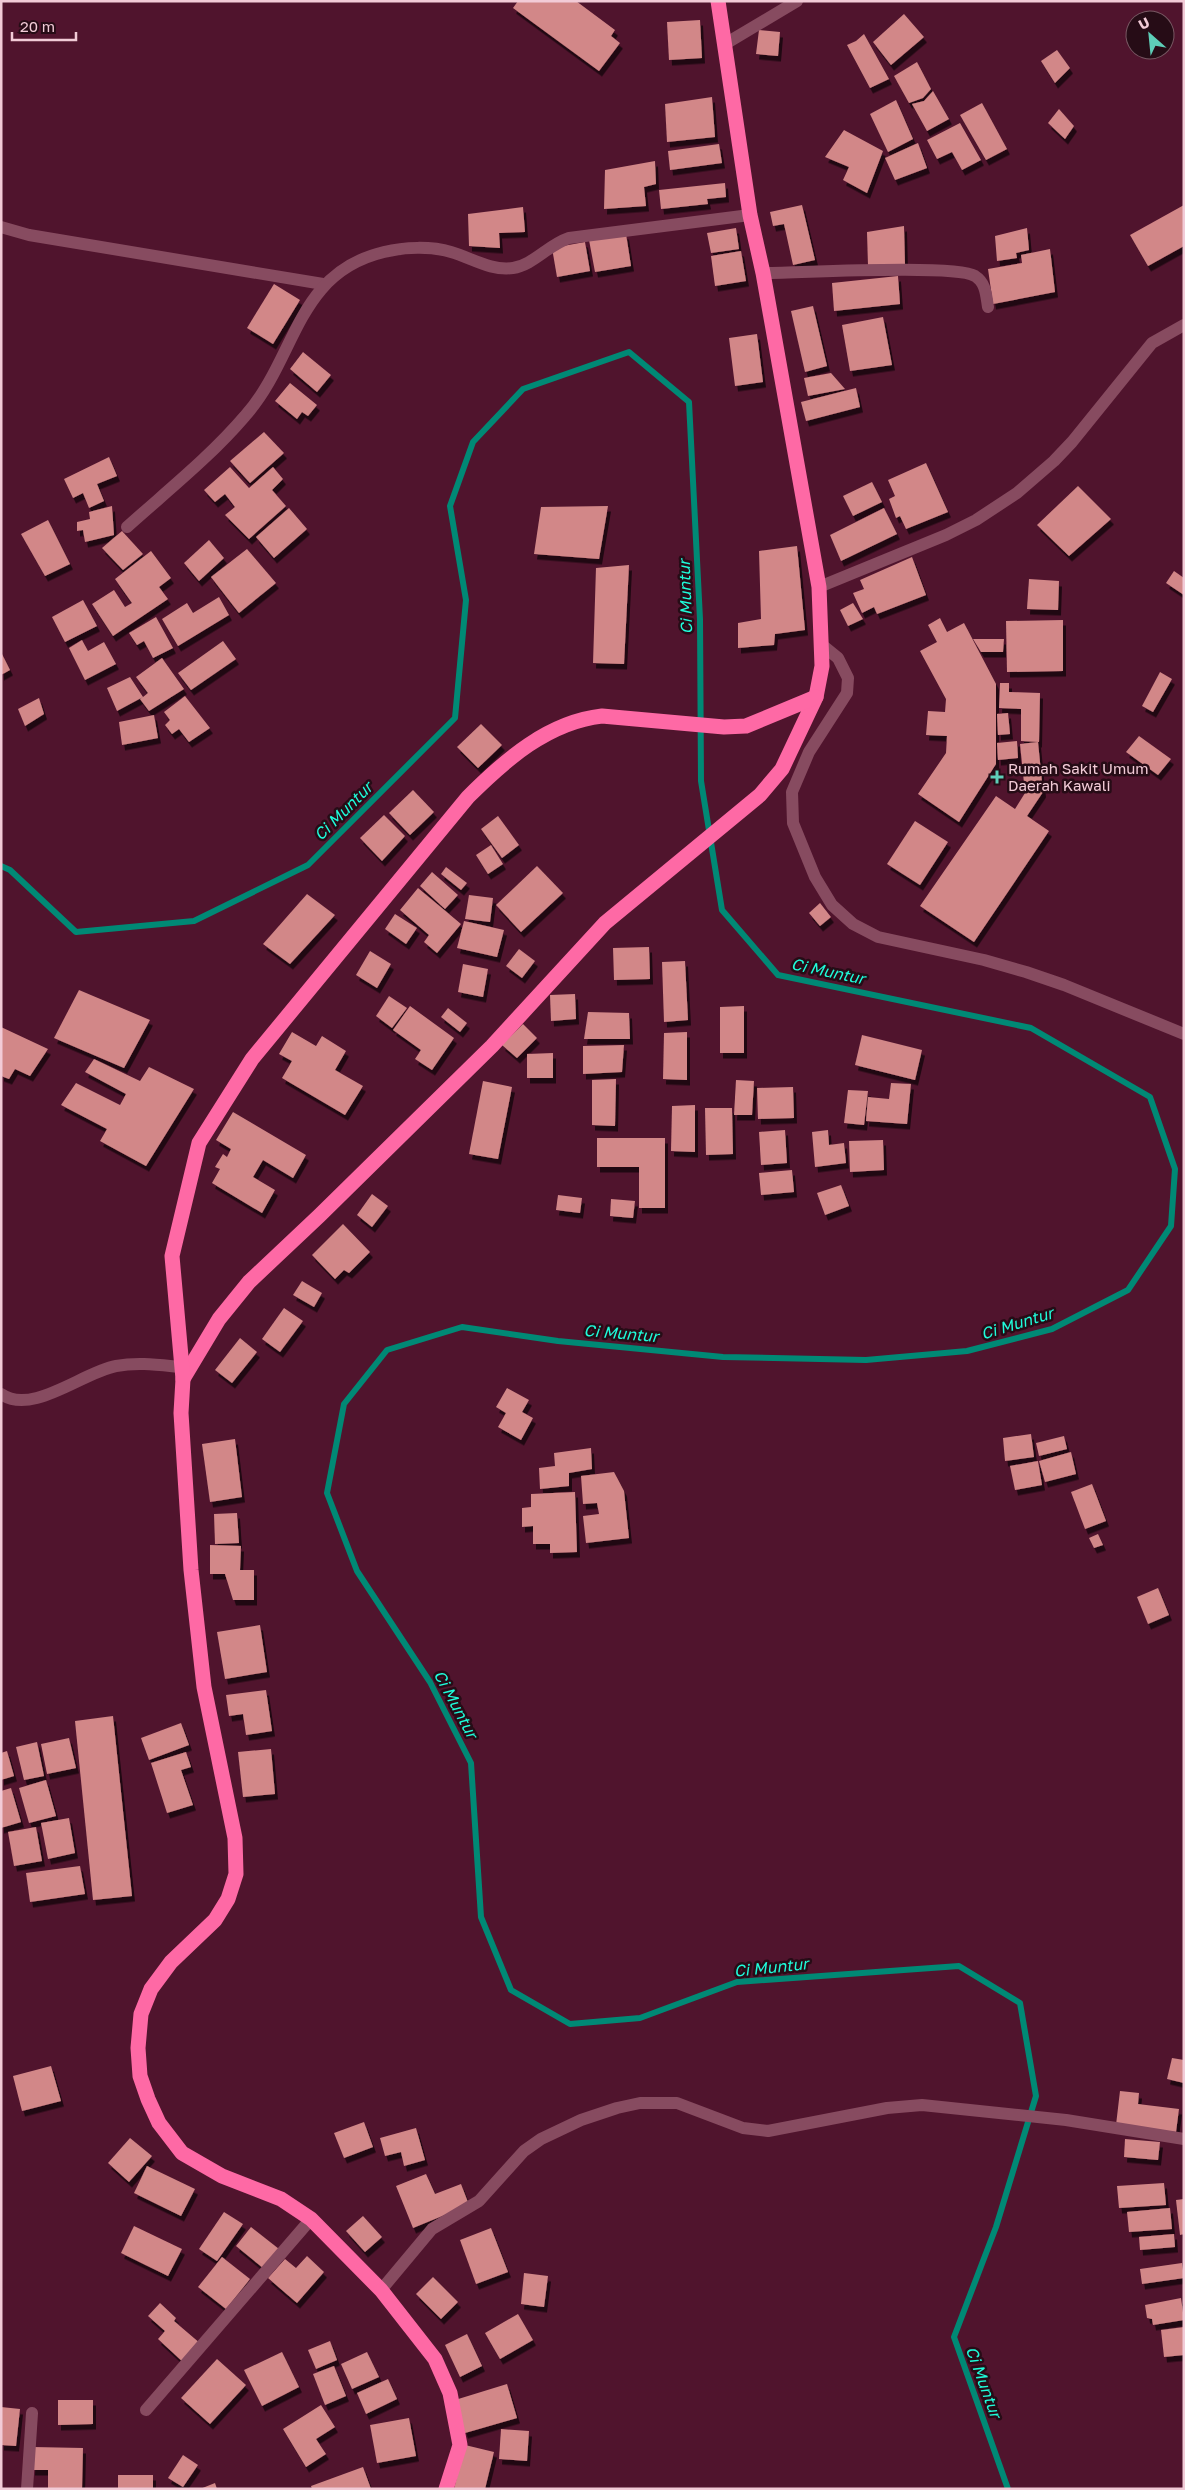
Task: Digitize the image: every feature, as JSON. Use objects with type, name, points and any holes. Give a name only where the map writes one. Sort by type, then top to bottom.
[{"type":"highway","points":[[182,1373],[219,1319],[248,1282],[319,1216],[492,1046],[605,924],[760,796],[782,769],[816,697],[822,666],[819,587],[763,273],[750,215],[718,1]]},
{"type":"highway","points":[[446,2489],[460,2445],[450,2393],[435,2359],[381,2290],[311,2219],[281,2199],[222,2176],[182,2153],[159,2124],[140,2076],[138,2048],[141,2014],[151,1989],[171,1962],[215,1920],[228,1899],[236,1874],[235,1838],[204,1686],[194,1599],[181,1413],[182,1373],[172,1256],[179,1220],[199,1143],[252,1059],[468,797],[506,760],[569,722],[602,716],[724,727],[746,726],[816,697]]},
{"type":"street","points":[[725,44],[797,1]]},
{"type":"street","points":[[127,528],[219,444],[247,415],[265,390],[310,304],[323,284],[346,266],[384,252],[420,248],[450,251],[500,268],[514,268],[525,264],[556,242],[569,238],[750,215]]},
{"type":"street","points":[[1,228],[29,235],[323,284]]},
{"type":"street","points":[[763,273],[935,270],[964,273],[973,275],[981,281],[988,307]]},
{"type":"street","points":[[819,587],[946,535],[976,520],[1010,498],[1054,461],[1072,442],[1152,343],[1184,325]]},
{"type":"street","points":[[822,646],[838,658],[848,678],[847,693],[809,752],[792,792],[793,822],[815,877],[832,905],[854,924],[878,937],[984,960],[1026,972],[1064,985],[1184,1034]]},
{"type":"street","points":[[1,1394],[19,1401],[30,1400],[115,1366],[134,1364],[182,1373]]},
{"type":"street","points":[[381,2290],[432,2229],[479,2201],[524,2151],[541,2139],[581,2120],[617,2108],[640,2103],[677,2103],[743,2128],[768,2131],[905,2105],[922,2105],[1066,2120],[1184,2138]]},
{"type":"street","points":[[146,2410],[311,2219]]},
{"type":"street","points":[[27,2489],[32,2413]]},
{"type":"building","points":[[518,1],[576,1],[615,30],[611,36],[620,43],[599,71],[513,8]]},
{"type":"building","points":[[904,14],[924,37],[891,65],[873,42]]},
{"type":"building","points":[[700,20],[702,58],[669,60],[667,22]]},
{"type":"building","points":[[759,30],[780,32],[778,56],[756,54]]},
{"type":"building","points":[[864,34],[889,79],[870,88],[847,45],[856,41]]},
{"type":"building","points":[[1057,50],[1070,68],[1055,83],[1041,61]]},
{"type":"building","points":[[917,62],[931,89],[923,98],[909,103],[894,76]]},
{"type":"building","points":[[933,91],[949,119],[927,131],[912,104],[924,101]]},
{"type":"building","points":[[712,97],[715,137],[667,142],[665,104]]},
{"type":"building","points":[[896,100],[913,139],[888,152],[870,114]]},
{"type":"building","points":[[982,103],[1007,149],[986,160],[960,115]]},
{"type":"building","points":[[1059,109],[1074,126],[1065,139],[1048,123]]},
{"type":"building","points":[[960,123],[981,160],[962,170],[952,152],[937,159],[927,140]]},
{"type":"building","points":[[844,130],[883,151],[867,193],[843,180],[849,167],[825,157]]},
{"type":"building","points":[[918,143],[927,168],[895,180],[885,158]]},
{"type":"building","points":[[719,144],[722,163],[670,170],[668,151]]},
{"type":"building","points":[[655,161],[656,184],[644,187],[646,206],[604,209],[605,170]]},
{"type":"building","points":[[725,183],[726,197],[707,199],[708,204],[661,209],[659,190]]},
{"type":"building","points":[[802,205],[815,260],[793,265],[784,224],[773,226],[770,212]]},
{"type":"building","points":[[1184,205],[1184,246],[1148,266],[1130,235]]},
{"type":"building","points":[[523,207],[525,232],[499,233],[500,248],[469,246],[468,214]]},
{"type":"building","points":[[904,226],[905,265],[868,266],[867,232]]},
{"type":"building","points":[[736,228],[739,249],[711,253],[707,233]]},
{"type":"building","points":[[1027,228],[1029,250],[1016,253],[1017,258],[997,261],[995,236]]},
{"type":"building","points":[[626,234],[631,266],[595,272],[589,240]]},
{"type":"building","points":[[585,242],[590,271],[557,277],[552,248]]},
{"type":"building","points":[[1050,249],[1055,292],[993,304],[988,269],[1022,263],[1021,255]]},
{"type":"building","points":[[741,251],[746,281],[715,286],[711,256]]},
{"type":"building","points":[[898,276],[900,304],[834,311],[832,283]]},
{"type":"building","points":[[274,284],[300,300],[273,344],[247,328]]},
{"type":"building","points":[[813,306],[827,366],[805,372],[791,311]]},
{"type":"building","points":[[883,317],[892,365],[850,371],[842,325]]},
{"type":"building","points":[[757,334],[763,382],[735,386],[729,338]]},
{"type":"building","points":[[303,352],[331,375],[317,392],[290,369]]},
{"type":"building","points":[[831,373],[845,389],[808,396],[804,378]]},
{"type":"building","points":[[290,383],[317,405],[308,416],[302,412],[297,419],[275,401]]},
{"type":"building","points":[[856,388],[860,407],[806,421],[801,402]]},
{"type":"building","points":[[264,432],[284,453],[250,483],[230,461]]},
{"type":"building","points":[[109,457],[117,476],[97,484],[104,501],[89,508],[83,493],[73,498],[64,479]]},
{"type":"building","points":[[926,463],[948,512],[906,529],[900,516],[896,518],[889,499],[895,496],[888,480]]},
{"type":"building","points":[[230,467],[249,488],[273,467],[283,479],[272,490],[286,506],[249,539],[225,515],[235,507],[225,494],[215,502],[204,490]]},
{"type":"building","points":[[872,482],[882,502],[853,516],[843,496]]},
{"type":"building","points":[[1078,486],[1111,519],[1069,556],[1037,525]]},
{"type":"building","points":[[112,506],[114,535],[85,542],[83,530],[77,531],[77,522],[90,519],[89,512]]},
{"type":"building","points":[[608,506],[599,559],[534,554],[541,507]]},
{"type":"building","points":[[289,508],[307,529],[274,558],[256,537]]},
{"type":"building","points":[[884,508],[897,534],[841,561],[830,535]]},
{"type":"building","points":[[48,520],[70,564],[45,576],[21,534]]},
{"type":"building","points":[[122,531],[143,554],[123,570],[102,548]]},
{"type":"building","points":[[209,540],[224,558],[199,581],[184,563]]},
{"type":"building","points":[[797,546],[805,630],[775,634],[774,645],[738,648],[738,623],[761,619],[759,551]]},
{"type":"building","points":[[247,549],[276,583],[239,613],[211,577]]},
{"type":"building","points":[[151,551],[171,578],[159,587],[168,599],[113,636],[92,604],[114,590],[125,607],[132,603],[115,579]]},
{"type":"building","points":[[912,557],[926,595],[877,614],[874,607],[862,613],[853,593],[864,589],[860,580]]},
{"type":"building","points":[[629,565],[624,664],[593,663],[596,568]]},
{"type":"building","points":[[1174,571],[1184,578],[1184,595],[1166,583]]},
{"type":"building","points":[[1029,579],[1059,581],[1058,610],[1027,609]]},
{"type":"building","points":[[219,597],[229,615],[178,646],[162,619],[187,603],[193,613]]},
{"type":"building","points":[[83,600],[97,626],[65,642],[52,617]]},
{"type":"building","points":[[853,603],[863,619],[848,626],[840,610]]},
{"type":"building","points":[[156,617],[173,648],[153,658],[144,641],[137,645],[129,633]]},
{"type":"building","points":[[940,618],[947,632],[964,623],[996,684],[996,764],[959,822],[918,794],[946,753],[947,736],[926,735],[928,711],[945,712],[946,699],[920,651],[937,642],[928,625]]},
{"type":"building","points":[[1063,620],[1063,671],[1007,672],[1006,621]]},
{"type":"building","points":[[973,639],[1004,639],[1003,652],[981,652]]},
{"type":"building","points":[[82,640],[88,651],[104,642],[116,664],[85,680],[69,648]]},
{"type":"building","points":[[223,641],[236,659],[191,690],[178,673]]},
{"type":"building","points":[[1,652],[10,670],[1,675]]},
{"type":"building","points":[[162,658],[184,689],[149,711],[140,699],[148,693],[136,677]]},
{"type":"building","points":[[1160,672],[1172,679],[1153,712],[1142,706]]},
{"type":"building","points":[[130,677],[143,697],[117,711],[107,688]]},
{"type":"building","points":[[1000,683],[1009,683],[1009,692],[1040,693],[1039,742],[1021,741],[1021,709],[999,708]]},
{"type":"building","points":[[185,696],[210,728],[189,742],[179,729],[172,734],[165,725],[170,720],[164,712]]},
{"type":"building","points":[[39,698],[44,714],[25,726],[18,709]]},
{"type":"building","points":[[1008,713],[1010,734],[998,735],[997,714]]},
{"type":"building","points":[[154,715],[158,738],[122,745],[119,722]]},
{"type":"building","points":[[481,724],[502,745],[478,768],[457,747]]},
{"type":"building","points":[[1139,736],[1171,759],[1158,775],[1126,752]]},
{"type":"building","points":[[1017,741],[1018,758],[998,760],[997,743]]},
{"type":"building","points":[[1038,742],[1043,792],[1027,816],[1049,831],[974,942],[920,906],[996,796],[1015,809],[1025,793],[1020,744]]},
{"type":"building","points":[[413,790],[434,812],[410,835],[389,813]]},
{"type":"building","points":[[384,815],[405,836],[382,861],[360,838]]},
{"type":"building","points":[[498,816],[519,845],[502,858],[481,829]]},
{"type":"building","points":[[915,821],[948,842],[920,885],[887,864]]},
{"type":"building","points":[[491,845],[503,864],[488,874],[476,855]]},
{"type":"building","points":[[537,866],[563,893],[521,932],[496,905]]},
{"type":"building","points":[[446,867],[467,883],[461,890],[441,874]]},
{"type":"building","points":[[432,872],[458,895],[445,909],[420,886]]},
{"type":"building","points":[[418,888],[461,924],[437,953],[424,942],[429,935],[400,910]]},
{"type":"building","points":[[307,894],[335,915],[290,964],[263,944]]},
{"type":"building","points":[[469,895],[493,898],[490,922],[465,919]]},
{"type":"building","points":[[820,903],[831,917],[820,926],[809,913]]},
{"type":"building","points":[[395,914],[417,928],[406,944],[385,929]]},
{"type":"building","points":[[464,921],[504,930],[497,957],[457,948]]},
{"type":"building","points":[[649,947],[650,979],[614,980],[613,948]]},
{"type":"building","points":[[519,949],[535,961],[522,978],[506,966]]},
{"type":"building","points":[[370,951],[391,964],[377,988],[356,975]]},
{"type":"building","points":[[685,961],[688,1020],[664,1022],[662,962]]},
{"type":"building","points":[[463,964],[488,969],[483,997],[458,992]]},
{"type":"building","points":[[79,990],[150,1020],[124,1068],[54,1038]]},
{"type":"building","points":[[575,994],[576,1019],[551,1021],[550,995]]},
{"type":"building","points":[[389,996],[407,1008],[392,1028],[376,1016]]},
{"type":"building","points":[[410,1006],[454,1038],[432,1070],[415,1059],[421,1050],[393,1030]]},
{"type":"building","points":[[744,1006],[744,1053],[720,1053],[720,1007]]},
{"type":"building","points":[[448,1008],[467,1023],[460,1032],[441,1017]]},
{"type":"building","points":[[588,1012],[629,1013],[630,1039],[584,1039]]},
{"type":"building","points":[[523,1024],[537,1038],[517,1058],[502,1045]]},
{"type":"building","points":[[1,1027],[48,1049],[30,1076],[15,1069],[9,1079],[1,1076]]},
{"type":"building","points":[[292,1032],[316,1046],[322,1036],[346,1051],[335,1070],[363,1086],[345,1115],[282,1078],[292,1061],[279,1054]]},
{"type":"building","points":[[687,1032],[687,1080],[663,1079],[664,1033]]},
{"type":"building","points":[[862,1035],[922,1050],[915,1080],[855,1065]]},
{"type":"building","points":[[624,1045],[622,1072],[583,1074],[583,1046]]},
{"type":"building","points":[[553,1053],[553,1078],[527,1078],[527,1054]]},
{"type":"building","points":[[94,1059],[140,1081],[149,1067],[194,1089],[146,1166],[100,1141],[107,1129],[61,1105],[76,1083],[120,1105],[126,1094],[85,1072]]},
{"type":"building","points":[[616,1079],[615,1126],[592,1125],[592,1080]]},
{"type":"building","points":[[736,1080],[754,1081],[752,1115],[734,1115]]},
{"type":"building","points":[[483,1081],[512,1087],[498,1159],[469,1154]]},
{"type":"building","points":[[891,1083],[911,1084],[907,1124],[866,1121],[868,1097],[889,1099]]},
{"type":"building","points":[[793,1087],[794,1118],[758,1119],[757,1088]]},
{"type":"building","points":[[848,1090],[868,1091],[864,1125],[844,1123]]},
{"type":"building","points":[[695,1105],[695,1152],[671,1151],[672,1106]]},
{"type":"building","points":[[705,1108],[732,1108],[733,1154],[706,1155]]},
{"type":"building","points":[[233,1112],[306,1155],[293,1178],[263,1160],[253,1177],[275,1190],[262,1213],[212,1183],[220,1169],[215,1167],[223,1154],[227,1157],[231,1149],[216,1140]]},
{"type":"building","points":[[785,1130],[787,1163],[761,1165],[759,1132]]},
{"type":"building","points":[[828,1130],[829,1145],[844,1143],[846,1163],[815,1167],[812,1132]]},
{"type":"building","points":[[597,1138],[665,1138],[665,1208],[639,1208],[639,1167],[597,1167]]},
{"type":"building","points":[[883,1140],[884,1170],[850,1172],[849,1141]]},
{"type":"building","points":[[792,1170],[794,1192],[761,1195],[759,1173]]},
{"type":"building","points":[[841,1185],[849,1206],[825,1215],[817,1193]]},
{"type":"building","points":[[372,1194],[388,1206],[372,1227],[357,1215]]},
{"type":"building","points":[[558,1195],[582,1198],[580,1213],[556,1210]]},
{"type":"building","points":[[611,1199],[635,1201],[633,1218],[610,1216]]},
{"type":"building","points":[[343,1224],[370,1252],[349,1273],[344,1270],[335,1279],[312,1255]]},
{"type":"building","points":[[302,1281],[322,1293],[314,1307],[293,1295]]},
{"type":"building","points":[[284,1308],[303,1321],[280,1352],[262,1339]]},
{"type":"building","points":[[240,1338],[257,1352],[232,1383],[215,1370]]},
{"type":"building","points":[[507,1388],[529,1400],[522,1412],[533,1418],[521,1440],[498,1427],[506,1413],[496,1407]]},
{"type":"building","points":[[1031,1434],[1034,1457],[1005,1461],[1003,1438]]},
{"type":"building","points":[[1064,1436],[1067,1449],[1039,1456],[1036,1443]]},
{"type":"building","points":[[235,1439],[242,1497],[210,1502],[202,1444]]},
{"type":"building","points":[[591,1448],[592,1469],[569,1473],[569,1486],[540,1489],[539,1468],[555,1466],[554,1453]]},
{"type":"building","points":[[1071,1452],[1076,1474],[1045,1482],[1039,1461]]},
{"type":"building","points":[[1038,1461],[1042,1485],[1015,1490],[1010,1466]]},
{"type":"building","points":[[614,1472],[624,1491],[629,1538],[586,1543],[583,1516],[599,1514],[597,1503],[583,1504],[581,1476]]},
{"type":"building","points":[[1092,1484],[1106,1521],[1085,1529],[1071,1492]]},
{"type":"building","points":[[575,1492],[577,1552],[550,1553],[550,1544],[533,1544],[533,1526],[522,1527],[522,1508],[531,1507],[531,1494]]},
{"type":"building","points":[[237,1513],[239,1543],[215,1544],[214,1514]]},
{"type":"building","points":[[1098,1534],[1103,1545],[1094,1548],[1089,1538]]},
{"type":"building","points":[[210,1545],[241,1546],[240,1570],[254,1570],[254,1600],[233,1600],[225,1574],[210,1574]]},
{"type":"building","points":[[1158,1588],[1169,1615],[1148,1624],[1137,1597]]},
{"type":"building","points":[[260,1625],[267,1672],[225,1679],[217,1632]]},
{"type":"building","points":[[266,1690],[272,1731],[246,1735],[243,1714],[229,1716],[226,1695]]},
{"type":"building","points":[[113,1716],[132,1896],[93,1900],[75,1721]]},
{"type":"building","points":[[181,1723],[189,1745],[149,1760],[141,1738]]},
{"type":"building","points":[[69,1738],[76,1768],[47,1774],[41,1744]]},
{"type":"building","points":[[37,1742],[44,1776],[24,1780],[16,1747]]},
{"type":"building","points":[[271,1749],[275,1794],[243,1797],[238,1752]]},
{"type":"building","points":[[7,1751],[14,1776],[1,1780],[1,1753]]},
{"type":"building","points":[[186,1752],[191,1767],[181,1770],[193,1805],[167,1813],[151,1763]]},
{"type":"building","points":[[46,1780],[56,1816],[29,1823],[19,1788]]},
{"type":"building","points":[[11,1788],[21,1822],[1,1828],[1,1791]]},
{"type":"building","points":[[69,1818],[75,1853],[48,1859],[41,1823]]},
{"type":"building","points":[[36,1827],[42,1861],[14,1866],[8,1832]]},
{"type":"building","points":[[80,1866],[85,1894],[30,1902],[26,1873]]},
{"type":"building","points":[[1172,2058],[1184,2060],[1184,2083],[1167,2079]]},
{"type":"building","points":[[51,2066],[61,2101],[22,2111],[13,2076]]},
{"type":"building","points":[[1120,2091],[1139,2093],[1138,2104],[1179,2109],[1176,2132],[1116,2125]]},
{"type":"building","points":[[364,2122],[373,2147],[344,2158],[334,2133]]},
{"type":"building","points":[[416,2128],[425,2160],[404,2166],[401,2152],[385,2156],[380,2138]]},
{"type":"building","points":[[130,2138],[152,2156],[129,2182],[108,2163]]},
{"type":"building","points":[[1125,2139],[1160,2142],[1158,2160],[1124,2157]]},
{"type":"building","points":[[147,2166],[195,2189],[181,2216],[134,2193]]},
{"type":"building","points":[[426,2174],[435,2194],[461,2184],[469,2205],[413,2228],[396,2186]]},
{"type":"building","points":[[1164,2183],[1166,2205],[1119,2208],[1117,2186]]},
{"type":"building","points":[[1184,2199],[1184,2234],[1180,2235],[1176,2200]]},
{"type":"building","points":[[1170,2208],[1172,2229],[1129,2232],[1127,2212]]},
{"type":"building","points":[[224,2212],[243,2224],[217,2261],[199,2249]]},
{"type":"building","points":[[363,2216],[382,2237],[365,2252],[346,2231]]},
{"type":"building","points":[[134,2226],[182,2249],[168,2276],[121,2253]]},
{"type":"building","points":[[251,2227],[279,2249],[263,2268],[236,2246]]},
{"type":"building","points":[[491,2228],[508,2272],[476,2284],[460,2240]]},
{"type":"building","points":[[1174,2234],[1175,2247],[1140,2250],[1139,2237]]},
{"type":"building","points":[[307,2256],[324,2272],[297,2303],[268,2278],[285,2259],[296,2268]]},
{"type":"building","points":[[222,2257],[250,2279],[226,2309],[198,2287]]},
{"type":"building","points":[[1182,2263],[1184,2278],[1142,2284],[1140,2269]]},
{"type":"building","points":[[524,2273],[548,2276],[544,2307],[521,2304]]},
{"type":"building","points":[[433,2277],[458,2302],[441,2319],[416,2294]]},
{"type":"building","points":[[1181,2298],[1184,2320],[1153,2325],[1152,2319],[1147,2318],[1145,2305]]},
{"type":"building","points":[[160,2303],[176,2318],[174,2321],[201,2344],[184,2363],[158,2339],[165,2331],[148,2316]]},
{"type":"building","points":[[518,2314],[533,2340],[500,2359],[485,2333]]},
{"type":"building","points":[[1184,2327],[1184,2355],[1164,2357],[1161,2330]]},
{"type":"building","points":[[467,2334],[482,2366],[460,2377],[445,2345]]},
{"type":"building","points":[[330,2341],[337,2360],[316,2369],[308,2350]]},
{"type":"building","points":[[282,2352],[299,2387],[262,2406],[244,2370]]},
{"type":"building","points":[[367,2352],[379,2377],[352,2389],[341,2364]]},
{"type":"building","points":[[217,2359],[246,2385],[210,2424],[181,2398]]},
{"type":"building","points":[[334,2366],[346,2396],[325,2405],[313,2374]]},
{"type":"building","points":[[388,2379],[397,2399],[366,2414],[357,2393]]},
{"type":"building","points":[[507,2384],[517,2418],[465,2433],[455,2400]]},
{"type":"building","points":[[58,2400],[93,2400],[93,2424],[58,2425]]},
{"type":"building","points":[[321,2405],[335,2427],[316,2439],[326,2454],[306,2467],[283,2429]]},
{"type":"building","points":[[1,2407],[20,2409],[16,2446],[1,2445]]},
{"type":"building","points":[[409,2418],[416,2456],[377,2463],[370,2425]]},
{"type":"building","points":[[501,2429],[529,2431],[527,2461],[499,2459]]},
{"type":"building","points":[[465,2445],[494,2452],[485,2489],[454,2489]]},
{"type":"building","points":[[33,2447],[83,2448],[82,2489],[48,2489],[48,2470],[32,2470]]},
{"type":"building","points":[[183,2455],[198,2465],[183,2487],[168,2478]]},
{"type":"building","points":[[363,2467],[371,2489],[312,2489],[311,2486]]},
{"type":"building","points":[[118,2475],[153,2475],[153,2489],[118,2489]]},
{"type":"building","points":[[215,2483],[217,2489],[200,2489]]},
{"type":"waterway","name":"Ci Muntur","points":[[1,866],[10,870],[76,932],[194,921],[308,865],[455,718],[466,600],[450,506],[473,442],[523,389],[629,352],[689,402],[700,619],[701,781],[722,910],[778,975],[1031,1028],[1150,1097],[1175,1169],[1171,1226],[1128,1290],[1052,1329],[967,1351],[866,1360],[723,1357],[558,1341],[462,1327],[387,1350],[344,1404],[327,1493],[357,1571],[430,1682],[471,1763],[481,1917],[511,1990],[570,2024],[640,2018],[737,1982],[959,1966],[1020,2003],[1036,2096],[996,2227],[954,2337],[1008,2489]]},
{"type":"place","name":"Rumah Sakit Umum Daerah Kawali","points":[[997,777]]}]
